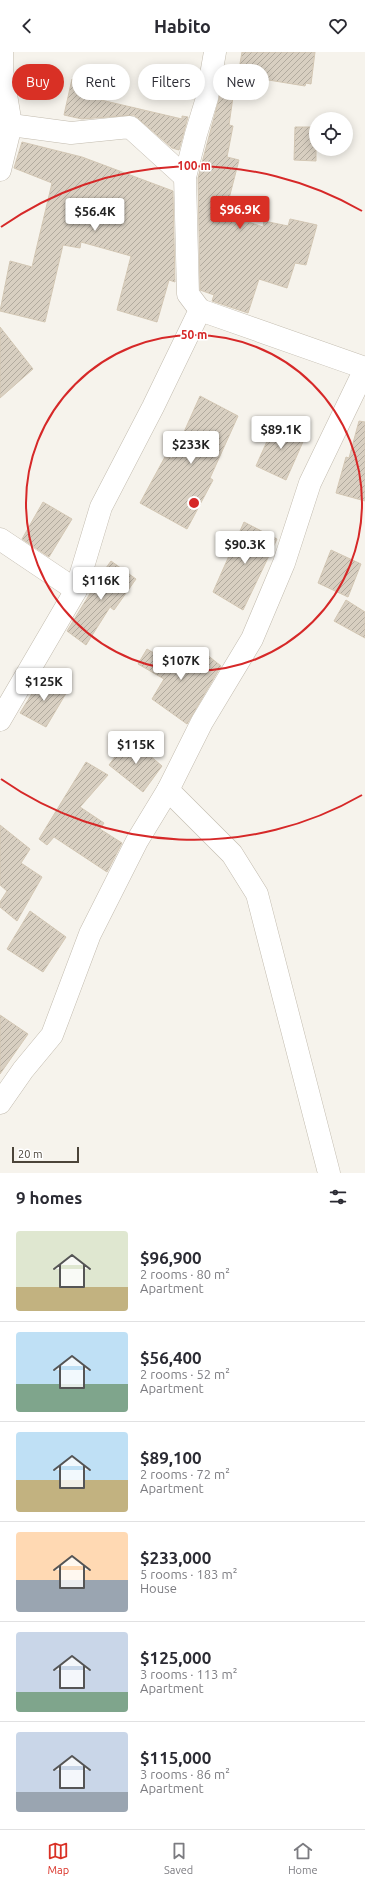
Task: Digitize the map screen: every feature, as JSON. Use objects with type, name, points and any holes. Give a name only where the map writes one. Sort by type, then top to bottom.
[{"type":"street","points":[[0,170],[11,125],[2,70],[2,52]]},
{"type":"street","points":[[0,1103],[23,1070],[52,1035],[90,934],[137,841],[168,790],[202,722],[252,639],[284,563],[310,483],[365,368],[200,310],[188,294],[186,177],[196,134],[207,98],[215,52]]},
{"type":"street","points":[[11,125],[71,133],[130,127],[186,177]]},
{"type":"street","points":[[0,720],[76,590],[101,507],[153,408],[200,310]]},
{"type":"street","points":[[0,539],[76,590]]},
{"type":"street","points":[[168,790],[232,854],[257,894],[328,1173]]},
{"type":"building","points":[[242,52],[315,52],[311,84],[306,83],[305,86],[269,80],[269,64],[240,64]]},
{"type":"building","points":[[72,79],[72,100],[101,100],[182,119],[182,116],[188,117],[179,150],[172,148],[134,115],[82,119],[64,115]]},
{"type":"building","points":[[219,100],[233,100],[229,125],[233,126],[227,157],[239,160],[225,214],[263,227],[264,221],[288,226],[290,219],[317,225],[306,265],[295,263],[287,288],[259,279],[248,313],[212,301],[214,295],[200,290],[198,178]]},
{"type":"building","points":[[295,127],[309,127],[309,156],[316,156],[316,161],[294,160]]},
{"type":"building","points":[[22,142],[82,157],[173,191],[175,282],[169,280],[157,322],[117,310],[131,256],[81,242],[80,248],[63,245],[45,322],[0,311],[10,261],[32,267],[52,183],[14,168]]},
{"type":"building","points":[[0,327],[33,369],[0,398]]},
{"type":"building","points":[[200,396],[238,416],[210,478],[213,480],[187,529],[140,503],[166,455],[172,459]]},
{"type":"building","points":[[276,421],[306,435],[286,480],[256,466]]},
{"type":"building","points":[[359,421],[365,422],[365,501],[336,493],[346,457],[349,458]]},
{"type":"building","points":[[43,502],[72,519],[49,557],[22,539]]},
{"type":"building","points":[[244,522],[277,539],[243,610],[213,592]]},
{"type":"building","points":[[331,550],[361,564],[348,597],[318,583]]},
{"type":"building","points":[[111,561],[136,579],[114,610],[110,607],[86,645],[67,631],[91,592],[90,590]]},
{"type":"building","points":[[346,600],[365,612],[365,638],[334,621]]},
{"type":"building","points":[[147,649],[171,663],[180,650],[194,660],[201,650],[221,666],[187,724],[152,699],[164,679],[138,664]]},
{"type":"building","points":[[43,676],[68,690],[46,727],[20,713]]},
{"type":"building","points":[[129,738],[162,766],[143,792],[109,765]]},
{"type":"building","points":[[86,762],[108,775],[80,807],[104,823],[100,829],[122,843],[107,872],[54,837],[47,845],[39,839]]},
{"type":"building","points":[[0,825],[30,849],[21,863],[42,877],[17,921],[0,907],[0,902],[7,891],[0,885]]},
{"type":"building","points":[[30,911],[66,937],[43,972],[7,949]]},
{"type":"building","points":[[0,1015],[28,1034],[0,1074]]}]
